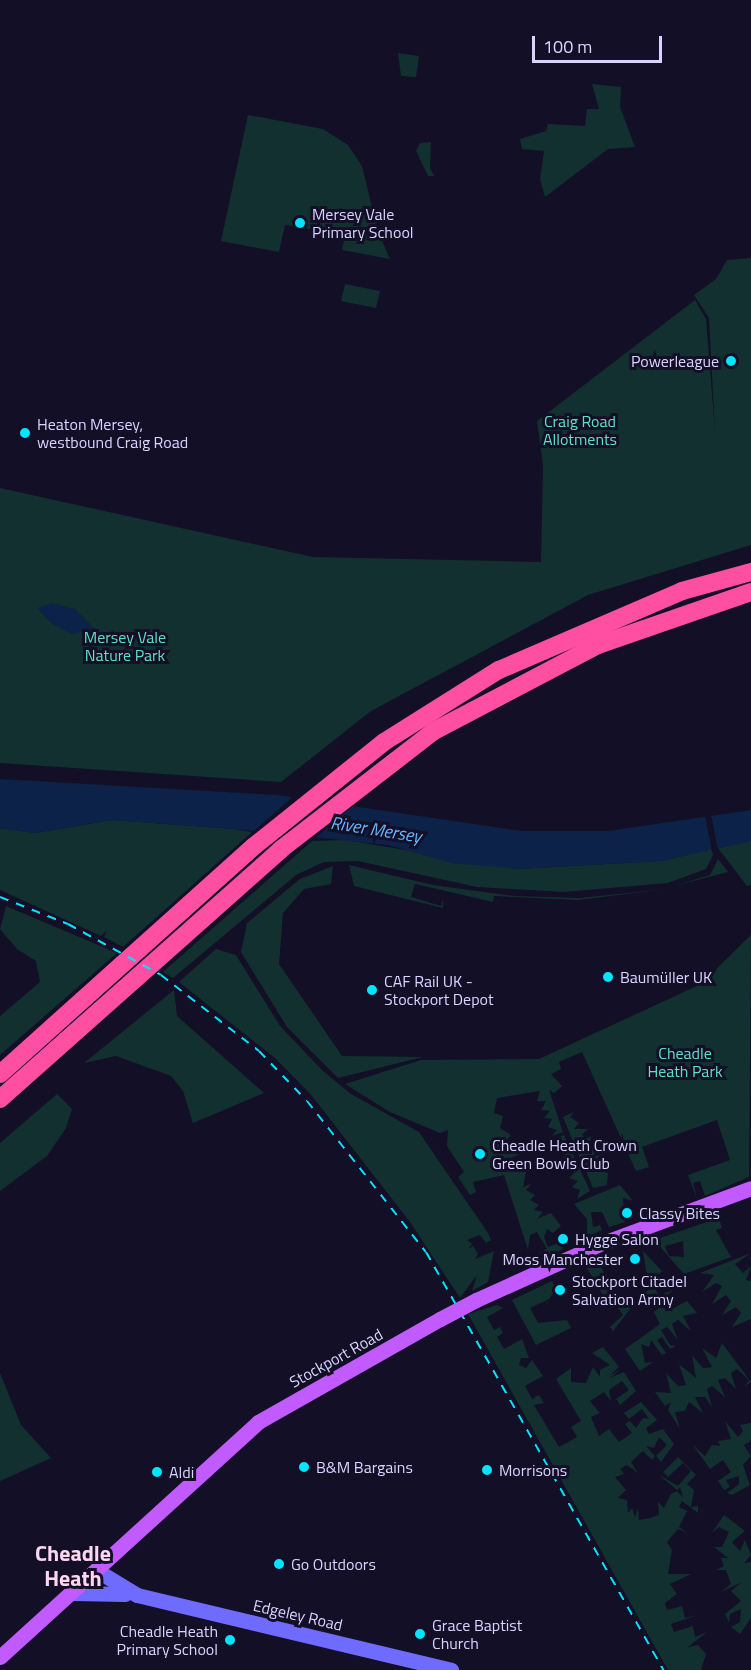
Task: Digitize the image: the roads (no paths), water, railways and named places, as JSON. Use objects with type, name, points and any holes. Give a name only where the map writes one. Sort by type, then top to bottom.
[{"type":"highway","points":[[0,1074],[253,848],[318,793],[384,742],[499,670],[682,591],[751,572]]},
{"type":"highway","points":[[0,1099],[280,850],[347,795],[434,731],[501,692],[598,645],[751,592]]},
{"type":"main road","name":"Stockport Road","points":[[100,1579],[120,1546],[258,1422],[476,1300],[600,1244],[751,1188]]},
{"type":"main road","points":[[73,1593],[100,1579]]},
{"type":"main road","points":[[0,1657],[73,1593],[100,1579]]},
{"type":"main road","name":"Edgeley Road","points":[[100,1579],[137,1595],[452,1670]]},
{"type":"water","points":[[52,603],[75,609],[96,630],[72,634],[52,624],[37,608]]},
{"type":"water","name":"River Mersey","points":[[0,779],[277,795],[522,831],[608,831],[751,810],[751,841],[661,861],[517,869],[452,863],[388,845],[234,829],[112,820],[35,833],[0,828]]},
{"type":"railway","points":[[0,897],[68,924],[161,975],[259,1051],[307,1101],[426,1252],[663,1670]]},
{"type":"place","name":"Mersey Vale Primary School","points":[[300,223]]},
{"type":"place","name":"Powerleague","points":[[731,361]]},
{"type":"place","name":"Heaton Mersey, westbound Craig Road","points":[[25,433]]},
{"type":"place","name":"Baumüller UK","points":[[608,977]]},
{"type":"place","name":"CAF Rail UK - Stockport Depot","points":[[372,990]]},
{"type":"place","name":"Cheadle Heath Crown Green Bowls Club","points":[[480,1154]]},
{"type":"place","name":"Classy Bites","points":[[627,1213]]},
{"type":"place","name":"Hygge Salon","points":[[563,1239]]},
{"type":"place","name":"Moss Manchester","points":[[635,1259]]},
{"type":"place","name":"Stockport Citadel Salvation Army","points":[[560,1290]]},
{"type":"place","name":"B&M Bargains","points":[[304,1467]]},
{"type":"place","name":"Morrisons","points":[[487,1470]]},
{"type":"place","name":"Aldi","points":[[157,1472]]},
{"type":"place","name":"Go Outdoors","points":[[279,1564]]},
{"type":"place","name":"Grace Baptist Church","points":[[420,1634]]},
{"type":"place","name":"Cheadle Heath Primary School","points":[[230,1640]]},
{"type":"district","name":"Cheadle Heath","points":[[73,1566]]},
{"type":"park label","name":"Craig Road Allotments","points":[[580,430]]},
{"type":"park label","name":"Mersey Vale Nature Park","points":[[125,646]]},
{"type":"park label","name":"Cheadle Heath Park","points":[[685,1062]]}]
